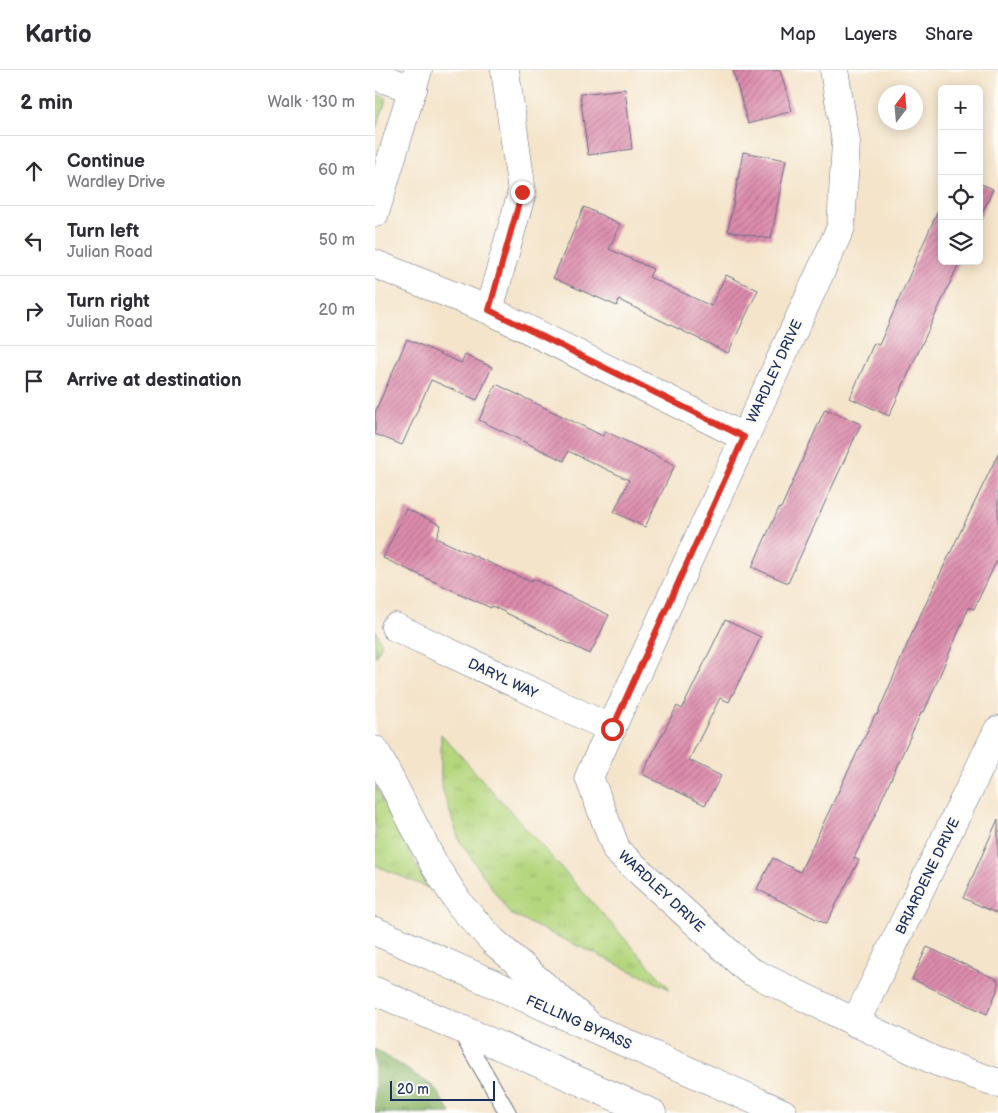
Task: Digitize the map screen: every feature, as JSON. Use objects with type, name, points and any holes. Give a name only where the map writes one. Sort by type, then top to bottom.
[{"type":"main road","points":[[489,310],[522,192],[505,70]]},
{"type":"main road","name":"WARDLEY DRIVE","points":[[834,70],[846,142],[841,228],[589,777],[617,850],[748,970],[935,1061],[998,1083]]},
{"type":"main road","points":[[375,76],[415,80],[375,213]]},
{"type":"main road","points":[[375,264],[489,310],[744,437]]},
{"type":"main road","name":"DARYL WAY","points":[[395,627],[612,729]]},
{"type":"main road","name":"BRIARDENE DRIVE","points":[[855,1022],[998,730]]},
{"type":"main road","points":[[375,750],[435,866],[461,906],[493,941],[592,1028]]},
{"type":"main road","name":"FELLING BYPASS","points":[[375,931],[783,1113]]},
{"type":"main road","points":[[375,991],[652,1113]]},
{"type":"lane","points":[[458,1028],[508,1113]]},
{"type":"green space","points":[[375,94],[387,98],[375,131]]},
{"type":"green space","points":[[375,629],[382,645],[375,657]]},
{"type":"green space","points":[[441,734],[670,989],[510,914],[459,840],[441,784]]},
{"type":"green space","points":[[375,785],[428,888],[375,865]]},
{"type":"green space","points":[[375,1049],[433,1086],[451,1113],[375,1113]]},
{"type":"building","points":[[733,70],[780,70],[792,111],[748,124]]},
{"type":"building","points":[[625,89],[632,149],[588,155],[580,94]]},
{"type":"building","points":[[743,152],[786,160],[771,239],[728,231]]},
{"type":"building","points":[[983,185],[993,189],[983,211]]},
{"type":"building","points":[[584,207],[620,224],[609,249],[653,269],[649,277],[711,306],[726,275],[758,290],[728,353],[619,300],[617,306],[553,278]]},
{"type":"building","points":[[938,210],[938,265],[958,265],[889,416],[850,398],[874,343],[879,345]]},
{"type":"building","points":[[407,339],[461,363],[465,355],[492,367],[477,400],[431,380],[402,445],[375,434],[375,412]]},
{"type":"building","points":[[496,384],[603,436],[605,431],[675,465],[645,527],[614,512],[629,480],[568,451],[564,461],[479,420]]},
{"type":"building","points":[[825,409],[861,424],[788,583],[752,567],[779,508],[781,508]]},
{"type":"building","points":[[998,454],[998,558],[974,609],[969,607],[924,712],[922,711],[854,858],[859,860],[826,924],[757,889],[773,858],[800,872],[875,715],[877,715],[916,624]]},
{"type":"building","points":[[406,509],[441,525],[436,538],[531,582],[533,579],[609,615],[590,654],[492,606],[491,608],[383,558]]},
{"type":"building","points":[[725,620],[761,637],[729,702],[720,698],[689,760],[721,776],[705,805],[642,774],[677,706],[682,709]]},
{"type":"building","points":[[998,819],[998,914],[963,898]]},
{"type":"building","points":[[927,947],[998,980],[998,989],[987,1014],[912,979]]},
{"type":"route","points":[[522,192],[489,310],[744,437],[612,729]]}]
